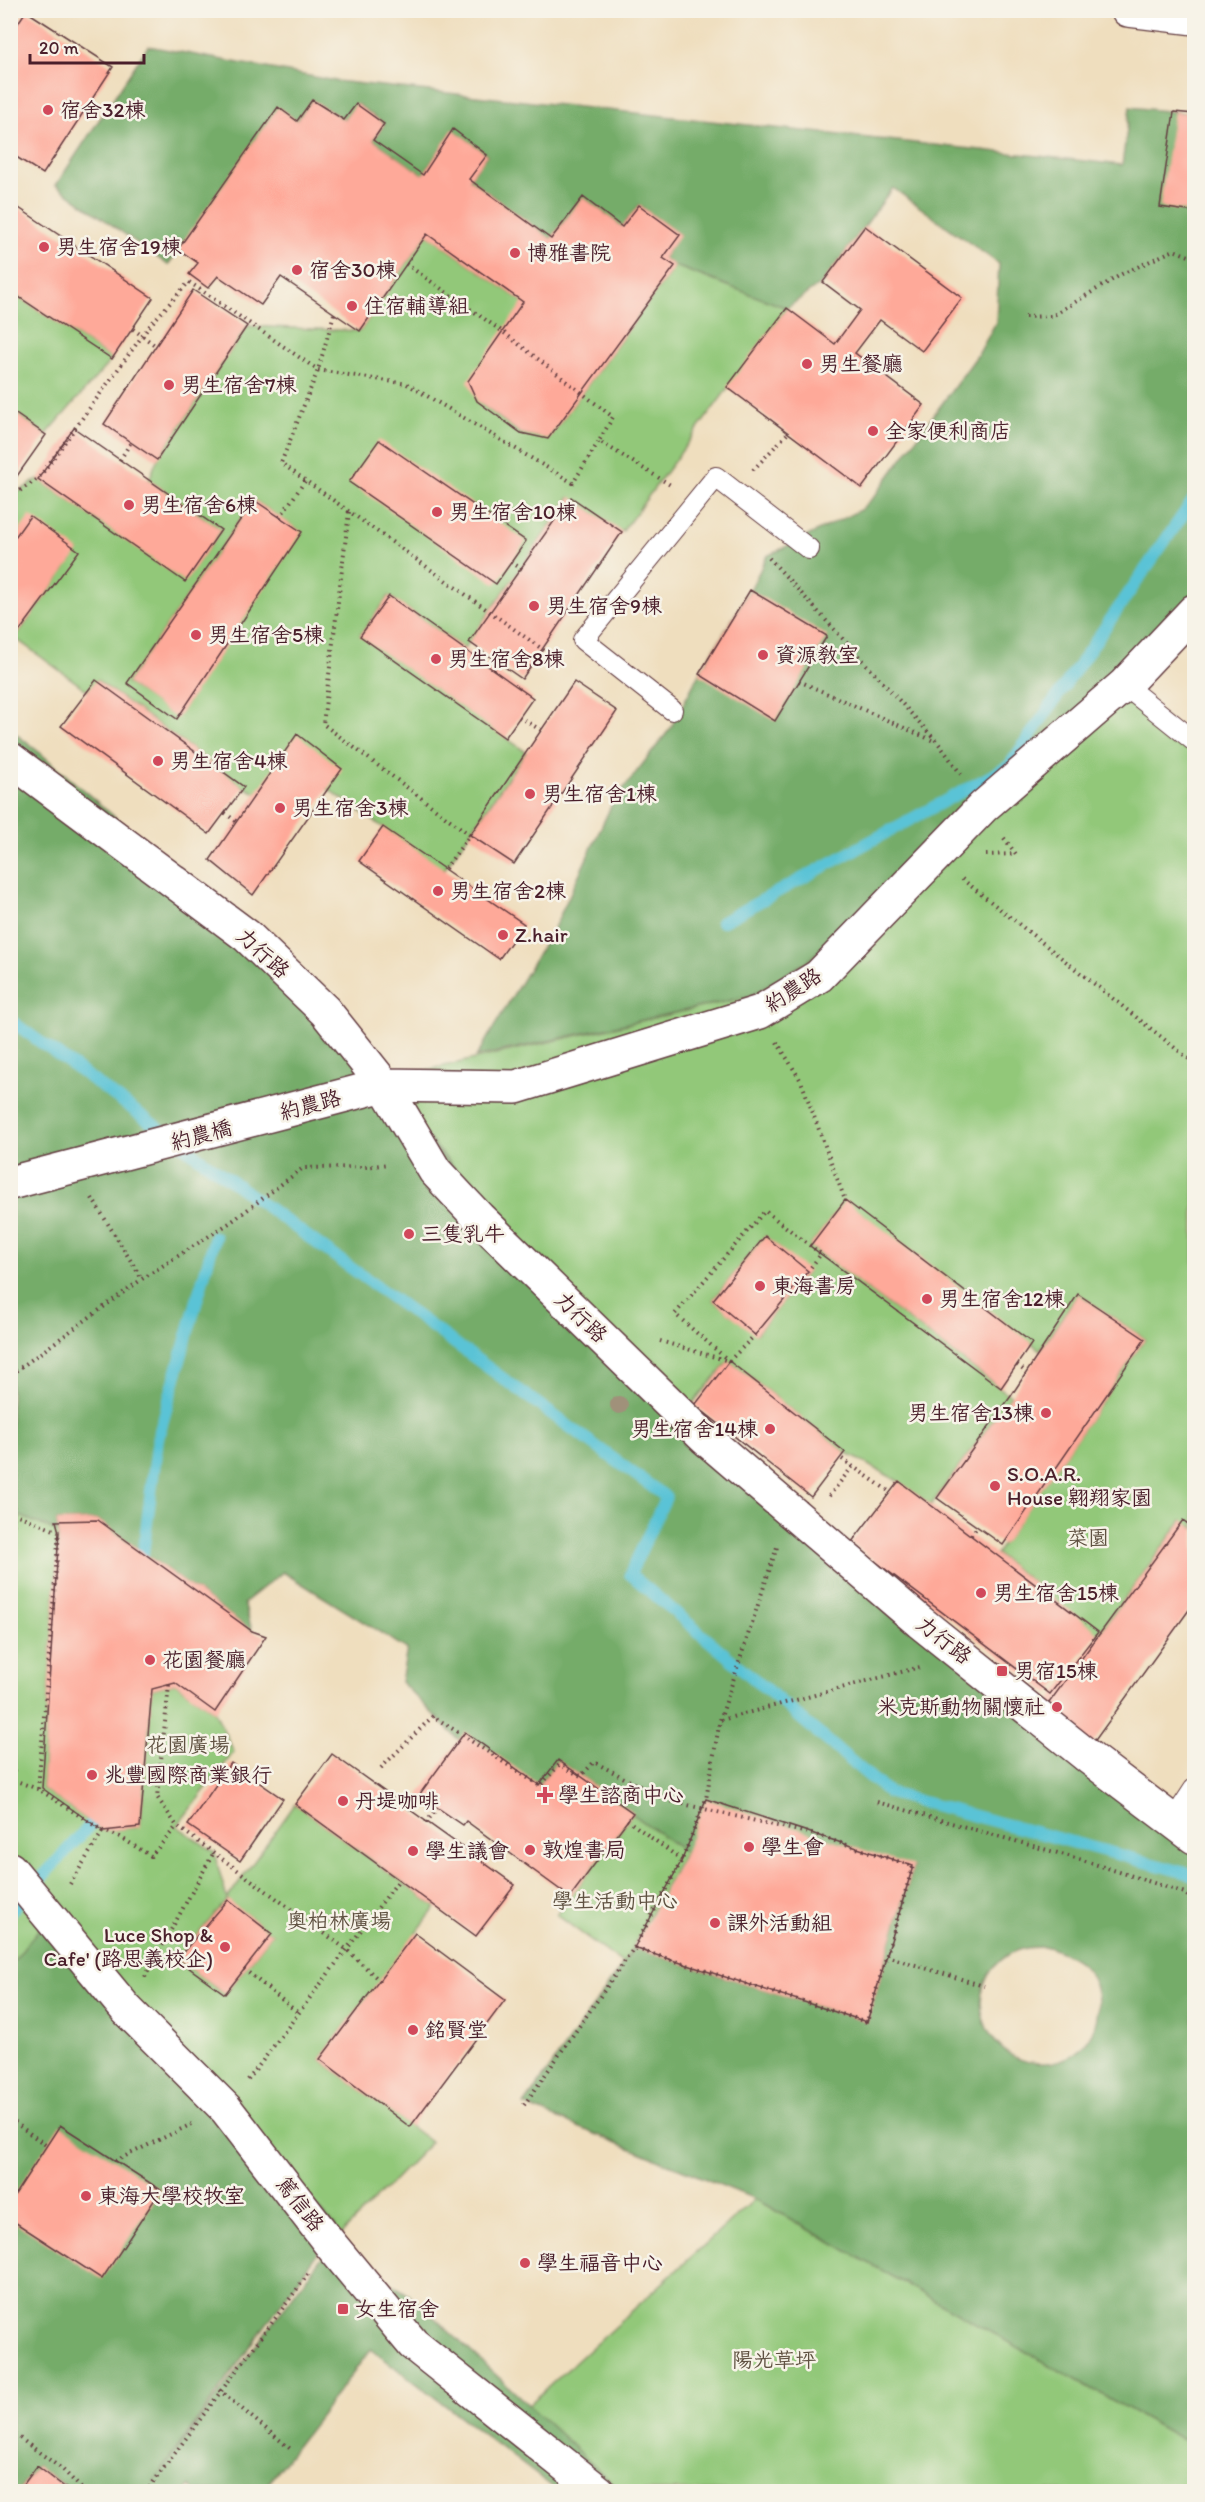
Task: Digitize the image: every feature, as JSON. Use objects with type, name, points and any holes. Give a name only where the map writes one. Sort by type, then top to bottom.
[{"type":"street","points":[[1128,10],[1194,18]]},
{"type":"street","name":"約農路","points":[[262,1118],[384,1085],[516,1087],[760,1012],[819,976],[983,807],[1124,686],[1194,611]]},
{"type":"street","name":"力行路","points":[[10,759],[246,936],[325,1011],[384,1085],[435,1170],[480,1218],[705,1438],[920,1622],[1091,1760],[1184,1829]]},
{"type":"street","name":"約農橋","points":[[72,1167],[262,1118]]},
{"type":"street","points":[[10,1183],[72,1167]]},
{"type":"street","name":"篤信路","points":[[27,1897],[126,2009],[226,2109],[331,2245],[413,2344],[599,2492]]},
{"type":"lane","points":[[672,710],[583,640],[716,477],[808,549]]},
{"type":"lane","points":[[1124,686],[1194,741]]},
{"type":"lane","points":[[1184,1829],[1194,1789]]},
{"type":"path","points":[[1024,317],[1052,316],[1122,274],[1174,250],[1194,258]]},
{"type":"path","points":[[10,497],[38,479],[152,324],[189,282],[318,370],[407,384],[573,483],[613,417],[502,332],[406,264]]},
{"type":"path","points":[[334,314],[318,370],[281,463],[549,654],[570,663]]},
{"type":"path","points":[[133,329],[156,346]]},
{"type":"path","points":[[599,441],[675,488]]},
{"type":"path","points":[[120,460],[131,442]]},
{"type":"path","points":[[280,518],[305,481]]},
{"type":"path","points":[[349,512],[323,724],[470,835],[444,870]]},
{"type":"path","points":[[767,556],[939,744],[799,681]]},
{"type":"path","points":[[511,562],[522,569]]},
{"type":"path","points":[[494,670],[500,664]]},
{"type":"path","points":[[519,717],[541,730]]},
{"type":"path","points":[[225,813],[237,822]]},
{"type":"path","points":[[935,857],[1194,1063]]},
{"type":"path","points":[[801,1081],[845,1200]]},
{"type":"path","points":[[10,1801],[14,1780],[13,1373],[142,1279],[231,1222],[303,1168],[365,1167],[394,1163],[420,1147]]},
{"type":"path","points":[[72,1167],[142,1279]]},
{"type":"path","points":[[729,1361],[675,1314],[765,1211],[821,1254],[808,1271]]},
{"type":"path","points":[[729,1361],[755,1335]]},
{"type":"path","points":[[648,1338],[729,1361]]},
{"type":"path","points":[[1017,1365],[1026,1372]]},
{"type":"path","points":[[842,1458],[890,1492]]},
{"type":"path","points":[[824,1502],[853,1466]]},
{"type":"path","points":[[524,2105],[634,1948],[682,1860],[706,1799],[720,1720],[789,1510]]},
{"type":"path","points":[[13,1513],[59,1532],[38,1790]]},
{"type":"path","points":[[971,1535],[977,1527]]},
{"type":"path","points":[[720,1720],[923,1666]]},
{"type":"path","points":[[169,1685],[157,1797],[177,1826],[346,1949],[380,1980]]},
{"type":"path","points":[[381,1768],[433,1716],[540,1786],[559,1765],[581,1776],[594,1762],[666,1800],[816,1834],[913,1866],[867,2022],[634,1948]]},
{"type":"path","points":[[14,1780],[38,1790],[103,1831],[120,1837],[151,1856],[177,1826]]},
{"type":"path","points":[[877,1802],[1079,1859],[1185,1893],[1194,1903]]},
{"type":"path","points":[[426,1823],[437,1808]]},
{"type":"path","points":[[627,1820],[682,1860]]},
{"type":"path","points":[[27,1897],[103,1831]]},
{"type":"path","points":[[147,1975],[214,1852]]},
{"type":"path","points":[[115,2161],[226,2109],[297,2012],[399,1880]]},
{"type":"path","points":[[886,1956],[984,1986]]},
{"type":"path","points":[[244,1969],[297,2012]]},
{"type":"path","points":[[10,2119],[47,2146]]},
{"type":"path","points":[[146,2492],[219,2390],[331,2245]]},
{"type":"path","points":[[219,2390],[293,2451]]},
{"type":"path","points":[[10,2431],[62,2469],[85,2492]]},
{"type":"green space","points":[[148,46],[336,81],[1122,165],[1130,107],[1194,114],[1194,606],[983,807],[809,960],[750,996],[476,1057],[556,924],[613,802],[670,729],[767,556],[860,510],[874,497],[979,353],[996,322],[999,264],[893,188],[823,282],[787,308],[675,266],[663,258],[679,235],[639,205],[622,227],[583,197],[551,239],[469,179],[487,155],[453,130],[423,175],[373,140],[384,124],[357,104],[344,120],[312,100],[297,121],[278,108],[168,265],[56,185]]},
{"type":"green space","points":[[427,234],[523,302],[477,401],[520,433],[548,439],[675,266],[787,308],[622,532],[570,497],[464,649],[389,596],[360,635],[526,752],[444,870],[328,789],[256,793],[244,787],[97,680],[88,691],[15,638],[78,551],[11,544],[11,497],[38,479],[185,581],[221,530],[149,480],[157,460],[247,326],[360,331]],"holes":[[[254,500],[301,532],[177,718],[127,683]]]},
{"type":"green space","points":[[10,291],[112,359],[46,435],[11,410]]},
{"type":"green space","name":"菜園","points":[[1124,685],[1194,741],[1194,1529],[1182,1520],[1099,1634],[996,1554],[1145,1339],[1078,1294],[1040,1350],[845,1201],[810,1246],[1011,1396],[931,1505],[898,1481],[845,1452],[729,1361],[681,1417],[495,1215],[379,1081],[750,996],[809,960]],"holes":[[[765,1236],[807,1272],[756,1334],[713,1300]]]},
{"type":"green space","points":[[11,730],[245,929],[495,1215],[681,1417],[1194,1841],[1194,2446],[755,2199],[524,2105],[634,1948],[867,2022],[913,1867],[685,1852],[558,1760],[539,1785],[459,1740],[401,1682],[407,1649],[283,1572],[244,1603],[252,1631],[98,1520],[56,1521],[59,1532],[13,1513],[14,1780],[11,1801]],"holes":[[[1048,1947],[1073,1958],[1088,1972],[1097,1994],[1097,2018],[1088,2040],[1076,2053],[1049,2063],[1038,2063],[1019,2059],[1003,2049],[991,2036],[984,2020],[981,2002],[984,1985],[993,1968],[1008,1955],[1017,1950]]]},
{"type":"green space","points":[[13,1513],[59,1532],[42,1788],[103,1831],[140,1827],[152,1689],[175,1683],[215,1712],[234,1752],[177,1826],[214,1852],[227,1899],[295,1804],[436,1907],[320,2059],[431,2142],[331,2245],[49,1916],[11,1966],[10,1801],[14,1780]],"holes":[[[227,1900],[272,1934],[225,1994],[177,1959]]]},
{"type":"green space","name":"學生活動中心","points":[[633,1813],[685,1852],[623,1964],[557,1915]]},
{"type":"green space","points":[[49,1916],[336,2227],[153,2482],[331,2245],[411,2296],[621,2491],[558,2491],[371,2349],[262,2491],[197,2491],[190,2486],[185,2492],[71,2491],[37,2466],[18,2491],[11,2491],[10,1966]]},
{"type":"green space","name":"陽光草坪","points":[[755,2199],[1194,2446],[1194,2491],[616,2491],[524,2409]]},
{"type":"building","name":"宿舍32棟","points":[[26,11],[113,67],[43,174],[10,153],[10,35]]},
{"type":"building","name":"宿舍30棟","points":[[312,100],[344,120],[356,104],[384,124],[373,140],[423,175],[453,129],[487,155],[469,179],[551,239],[583,197],[622,227],[639,205],[680,235],[663,258],[675,266],[548,439],[521,433],[477,401],[468,381],[523,302],[427,234],[360,331],[281,277],[261,305],[218,276],[208,288],[189,274],[198,263],[178,249],[278,107],[297,121]]},
{"type":"building","points":[[1174,112],[1194,114],[1194,212],[1160,207]]},
{"type":"building","name":"男生宿舍19棟","points":[[10,202],[153,298],[112,359],[10,291]]},
{"type":"building","name":"男生餐廳","points":[[865,226],[962,298],[922,351],[880,320],[855,353],[924,405],[862,488],[727,387],[787,308],[835,344],[860,310],[823,282]]},
{"type":"building","name":"男生宿舍7棟","points":[[193,290],[247,326],[157,460],[104,424]]},
{"type":"building","points":[[10,410],[46,435],[10,486]]},
{"type":"building","name":"男生宿舍6棟","points":[[74,428],[221,530],[185,582],[38,479]]},
{"type":"building","name":"男生宿舍10棟","points":[[379,440],[526,541],[496,584],[349,482]]},
{"type":"building","name":"男生宿舍9棟","points":[[571,497],[622,532],[522,679],[469,642]]},
{"type":"building","name":"男生宿舍5棟","points":[[254,500],[302,532],[177,719],[127,683]]},
{"type":"building","points":[[30,516],[79,551],[10,644],[10,544]]},
{"type":"building","name":"資源教室","points":[[750,590],[827,636],[775,721],[699,674]]},
{"type":"building","name":"男生宿舍8棟","points":[[389,596],[533,698],[505,738],[360,636]]},
{"type":"building","name":"男生宿舍4棟","points":[[96,680],[244,787],[209,834],[61,726]]},
{"type":"building","name":"男生宿舍1棟","points":[[574,682],[617,711],[514,864],[470,835]]},
{"type":"building","name":"男生宿舍3棟","points":[[297,734],[342,769],[253,895],[210,860]]},
{"type":"building","name":"男生宿舍2棟","points":[[383,827],[524,924],[499,959],[359,861]]},
{"type":"building","name":"男生宿舍12棟","points":[[845,1200],[1032,1343],[1001,1388],[810,1246]]},
{"type":"building","name":"東海書房","points":[[765,1236],[808,1271],[755,1335],[713,1300]]},
{"type":"building","name":"男生宿舍13棟","points":[[1078,1294],[1145,1339],[1003,1545],[937,1498],[1011,1396]]},
{"type":"building","name":"男生宿舍14棟","points":[[729,1361],[845,1452],[811,1497],[695,1405]]},
{"type":"building","name":"男生宿舍15棟","points":[[899,1481],[1098,1632],[1050,1694],[851,1543]]},
{"type":"building","name":"花園餐廳","points":[[98,1520],[252,1631],[266,1636],[215,1712],[175,1683],[152,1689],[140,1827],[103,1831],[42,1788],[59,1532],[56,1521]]},
{"type":"building","points":[[1183,1520],[1194,1529],[1194,1603],[1091,1746],[1043,1711]]},
{"type":"building","name":"學生諮商中心","points":[[465,1732],[539,1785],[558,1760],[633,1813],[570,1897],[466,1821],[463,1825],[419,1795]]},
{"type":"building","points":[[332,1754],[515,1885],[476,1936],[295,1804]]},
{"type":"building","points":[[231,1763],[283,1799],[240,1861],[188,1825]]},
{"type":"building","name":"學生活動中心","points":[[706,1799],[913,1866],[867,2022],[634,1948],[682,1860]]},
{"type":"building","name":"Luce Shop & Cafe' (路思義校企)","points":[[228,1900],[272,1934],[225,1994],[177,1959]]},
{"type":"building","name":"銘賢堂","points":[[415,1933],[505,2000],[410,2127],[320,2059]]},
{"type":"building","name":"東海大學校牧室","points":[[60,2125],[161,2190],[102,2279],[10,2219],[10,2202]]},
{"type":"building","points":[[37,2466],[71,2492],[18,2492]]},
{"type":"waterway","points":[[722,922],[1009,766],[1194,499]]},
{"type":"waterway","points":[[10,1020],[666,1497],[630,1574],[889,1793],[1194,1875]]},
{"type":"waterway","points":[[141,1569],[158,1438],[215,1237]]},
{"type":"waterway","points":[[10,1912],[102,1812]]},
{"type":"place","name":"宿舍32棟","points":[[48,110]]},
{"type":"place","name":"男生宿舍19棟","points":[[44,247]]},
{"type":"place","name":"博雅書院","points":[[515,253]]},
{"type":"place","name":"宿舍30棟","points":[[297,270]]},
{"type":"place","name":"住宿輔導組","points":[[352,306]]},
{"type":"place","name":"男生餐廳","points":[[807,364]]},
{"type":"place","name":"男生宿舍7棟","points":[[169,385]]},
{"type":"place","name":"全家便利商店","points":[[873,431]]},
{"type":"place","name":"男生宿舍6棟","points":[[129,505]]},
{"type":"place","name":"男生宿舍10棟","points":[[437,512]]},
{"type":"place","name":"男生宿舍9棟","points":[[534,606]]},
{"type":"place","name":"男生宿舍5棟","points":[[196,635]]},
{"type":"place","name":"資源教室","points":[[763,655]]},
{"type":"place","name":"男生宿舍8棟","points":[[436,659]]},
{"type":"place","name":"男生宿舍4棟","points":[[158,761]]},
{"type":"place","name":"男生宿舍1棟","points":[[530,794]]},
{"type":"place","name":"男生宿舍3棟","points":[[280,808]]},
{"type":"place","name":"男生宿舍2棟","points":[[438,891]]},
{"type":"place","name":"Z.hair","points":[[503,935]]},
{"type":"place","name":"三隻乳牛","points":[[409,1234]]},
{"type":"place","name":"東海書房","points":[[760,1286]]},
{"type":"place","name":"男生宿舍12棟","points":[[927,1299]]},
{"type":"place","name":"男生宿舍13棟","points":[[1046,1413]]},
{"type":"place","name":"男生宿舍14棟","points":[[770,1429]]},
{"type":"place","name":"S.O.A.R. House 翱翔家園","points":[[995,1486]]},
{"type":"place","name":"男生宿舍15棟","points":[[981,1593]]},
{"type":"place","name":"花園餐廳","points":[[150,1660]]},
{"type":"place","name":"男宿15棟","points":[[1002,1671]]},
{"type":"place","name":"米克斯動物關懷社","points":[[1057,1707]]},
{"type":"place","name":"兆豐國際商業銀行","points":[[92,1775]]},
{"type":"place","name":"學生諮商中心","points":[[545,1795]]},
{"type":"place","name":"丹堤咖啡","points":[[343,1801]]},
{"type":"place","name":"學生會","points":[[749,1847]]},
{"type":"place","name":"敦煌書局","points":[[530,1850]]},
{"type":"place","name":"學生議會","points":[[413,1851]]},
{"type":"place","name":"課外活動組","points":[[715,1923]]},
{"type":"place","name":"Luce Shop & Cafe' (路思義校企)","points":[[225,1947]]},
{"type":"place","name":"銘賢堂","points":[[413,2030]]},
{"type":"place","name":"東海大學校牧室","points":[[86,2196]]},
{"type":"place","name":"學生福音中心","points":[[525,2263]]},
{"type":"place","name":"女生宿舍","points":[[343,2309]]},
{"type":"park label","name":"花園廣場","points":[[188,1745]]},
{"type":"park label","name":"奧柏林廣場","points":[[339,1921]]}]
